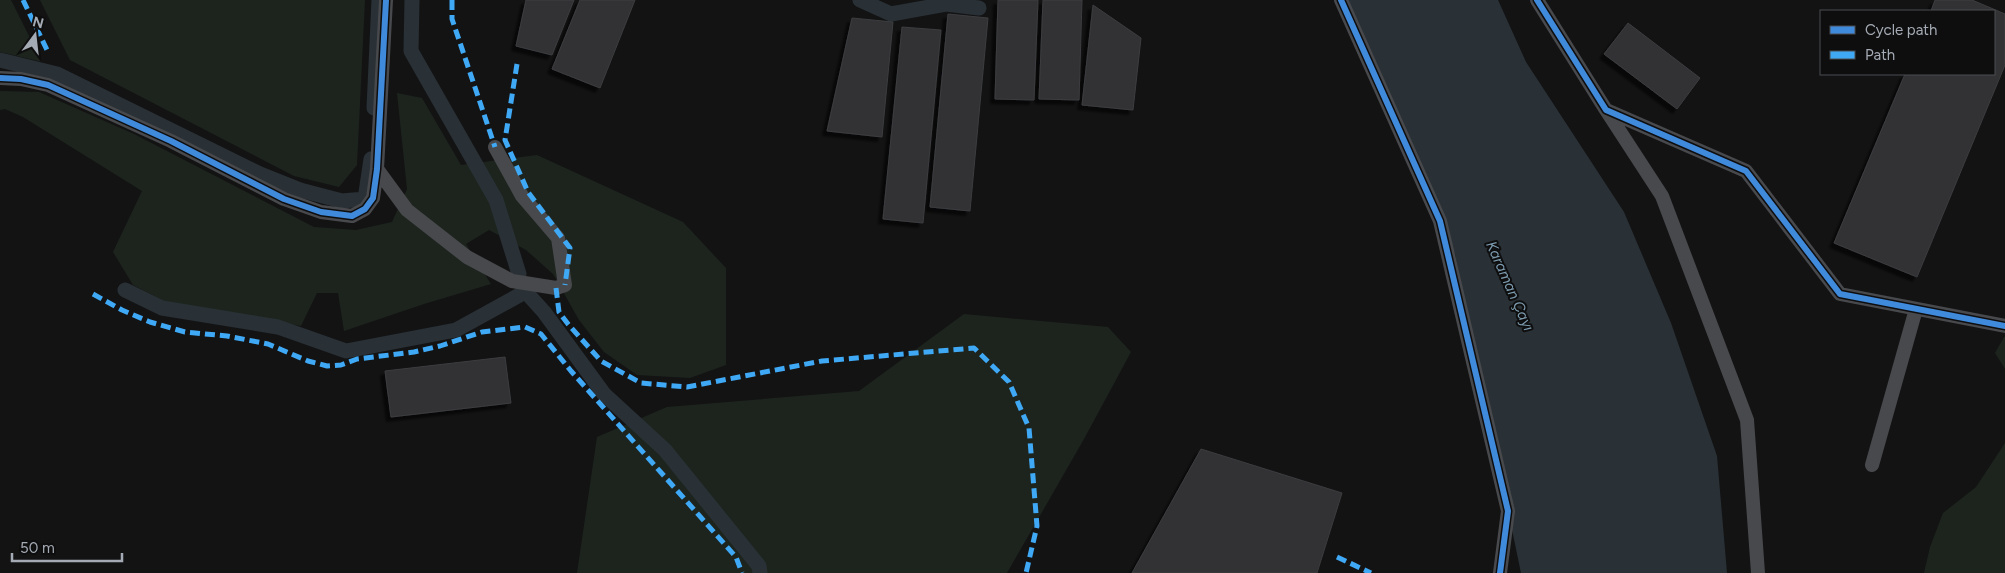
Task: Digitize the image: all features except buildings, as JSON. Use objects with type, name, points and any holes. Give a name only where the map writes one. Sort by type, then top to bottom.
[{"type":"street","points":[[0,78],[21,79],[48,85],[171,140],[284,199],[320,212],[352,216],[366,209],[373,198],[377,169],[386,0]]},
{"type":"street","points":[[1341,0],[1440,221],[1508,511],[1500,573]]},
{"type":"street","points":[[1537,0],[1662,196],[1748,420],[1758,573]]},
{"type":"street","points":[[1606,110],[1746,171],[1840,294],[2005,326]]},
{"type":"street","points":[[377,169],[407,210],[467,257],[512,281],[556,288],[566,285],[558,238],[522,196],[495,147]]},
{"type":"street","points":[[1872,465],[1916,309]]},
{"type":"shaded area","points":[[0,0],[11,0],[42,62],[0,52]]},
{"type":"shaded area","points":[[40,0],[365,0],[357,165],[339,187],[294,176],[70,60]]},
{"type":"shaded area","points":[[0,91],[39,92],[134,134],[314,227],[356,230],[392,222],[407,189],[397,93],[422,98],[461,165],[537,155],[683,222],[726,268],[726,365],[690,378],[637,375],[604,352],[579,320],[553,274],[526,250],[489,230],[466,244],[491,284],[344,331],[338,293],[317,293],[301,326],[164,301],[133,285],[113,252],[142,191],[23,117],[5,109],[0,110]]},
{"type":"shaded area","points":[[964,314],[1108,327],[1131,352],[1084,439],[1007,573],[577,573],[597,437],[667,407],[859,391]]},
{"type":"shaded area","points":[[2005,337],[2005,369],[1995,353]]},
{"type":"shaded area","points":[[2005,443],[2005,573],[1924,573],[1930,547],[1943,513],[1976,487]]},
{"type":"water","name":"Karaman Çayı","points":[[1338,0],[1498,0],[1526,62],[1624,212],[1671,323],[1717,456],[1727,573],[1521,573],[1455,254]]},
{"type":"waterway","points":[[374,108],[379,0]]},
{"type":"waterway","points":[[412,0],[411,51],[496,200],[519,274]]},
{"type":"waterway","points":[[860,0],[891,14],[946,4],[979,8]]},
{"type":"waterway","points":[[0,60],[57,74],[260,174],[300,190],[342,201],[365,199],[371,159]]},
{"type":"waterway","points":[[125,290],[162,308],[278,327],[346,351],[456,330],[525,292]]},
{"type":"waterway","points":[[525,291],[544,312],[604,394],[665,450],[759,566],[760,573]]},
{"type":"marked path","points":[[23,0],[49,54]]},
{"type":"marked path","points":[[452,0],[452,19],[495,147]]},
{"type":"marked path","points":[[517,64],[505,140],[528,192],[570,248],[565,285]]},
{"type":"marked path","points":[[556,288],[559,312],[601,361],[641,383],[687,387],[822,361],[974,348],[1009,382],[1029,428],[1037,526],[1026,573]]},
{"type":"marked path","points":[[93,294],[122,310],[150,322],[185,332],[227,336],[268,344],[308,361],[327,366],[341,365],[357,359],[414,352],[440,346],[482,332],[525,327],[541,334],[571,371],[736,557],[742,573]]},
{"type":"marked path","points":[[1337,557],[1371,573]]},
{"type":"cycle path","points":[[0,78],[21,79],[48,85],[171,141],[284,199],[321,212],[352,216],[365,209],[373,198],[377,169],[386,0]]},
{"type":"cycle path","points":[[1341,0],[1440,221],[1508,511],[1500,573]]},
{"type":"cycle path","points":[[1537,0],[1606,110],[1746,171],[1840,294],[2005,326]]}]
